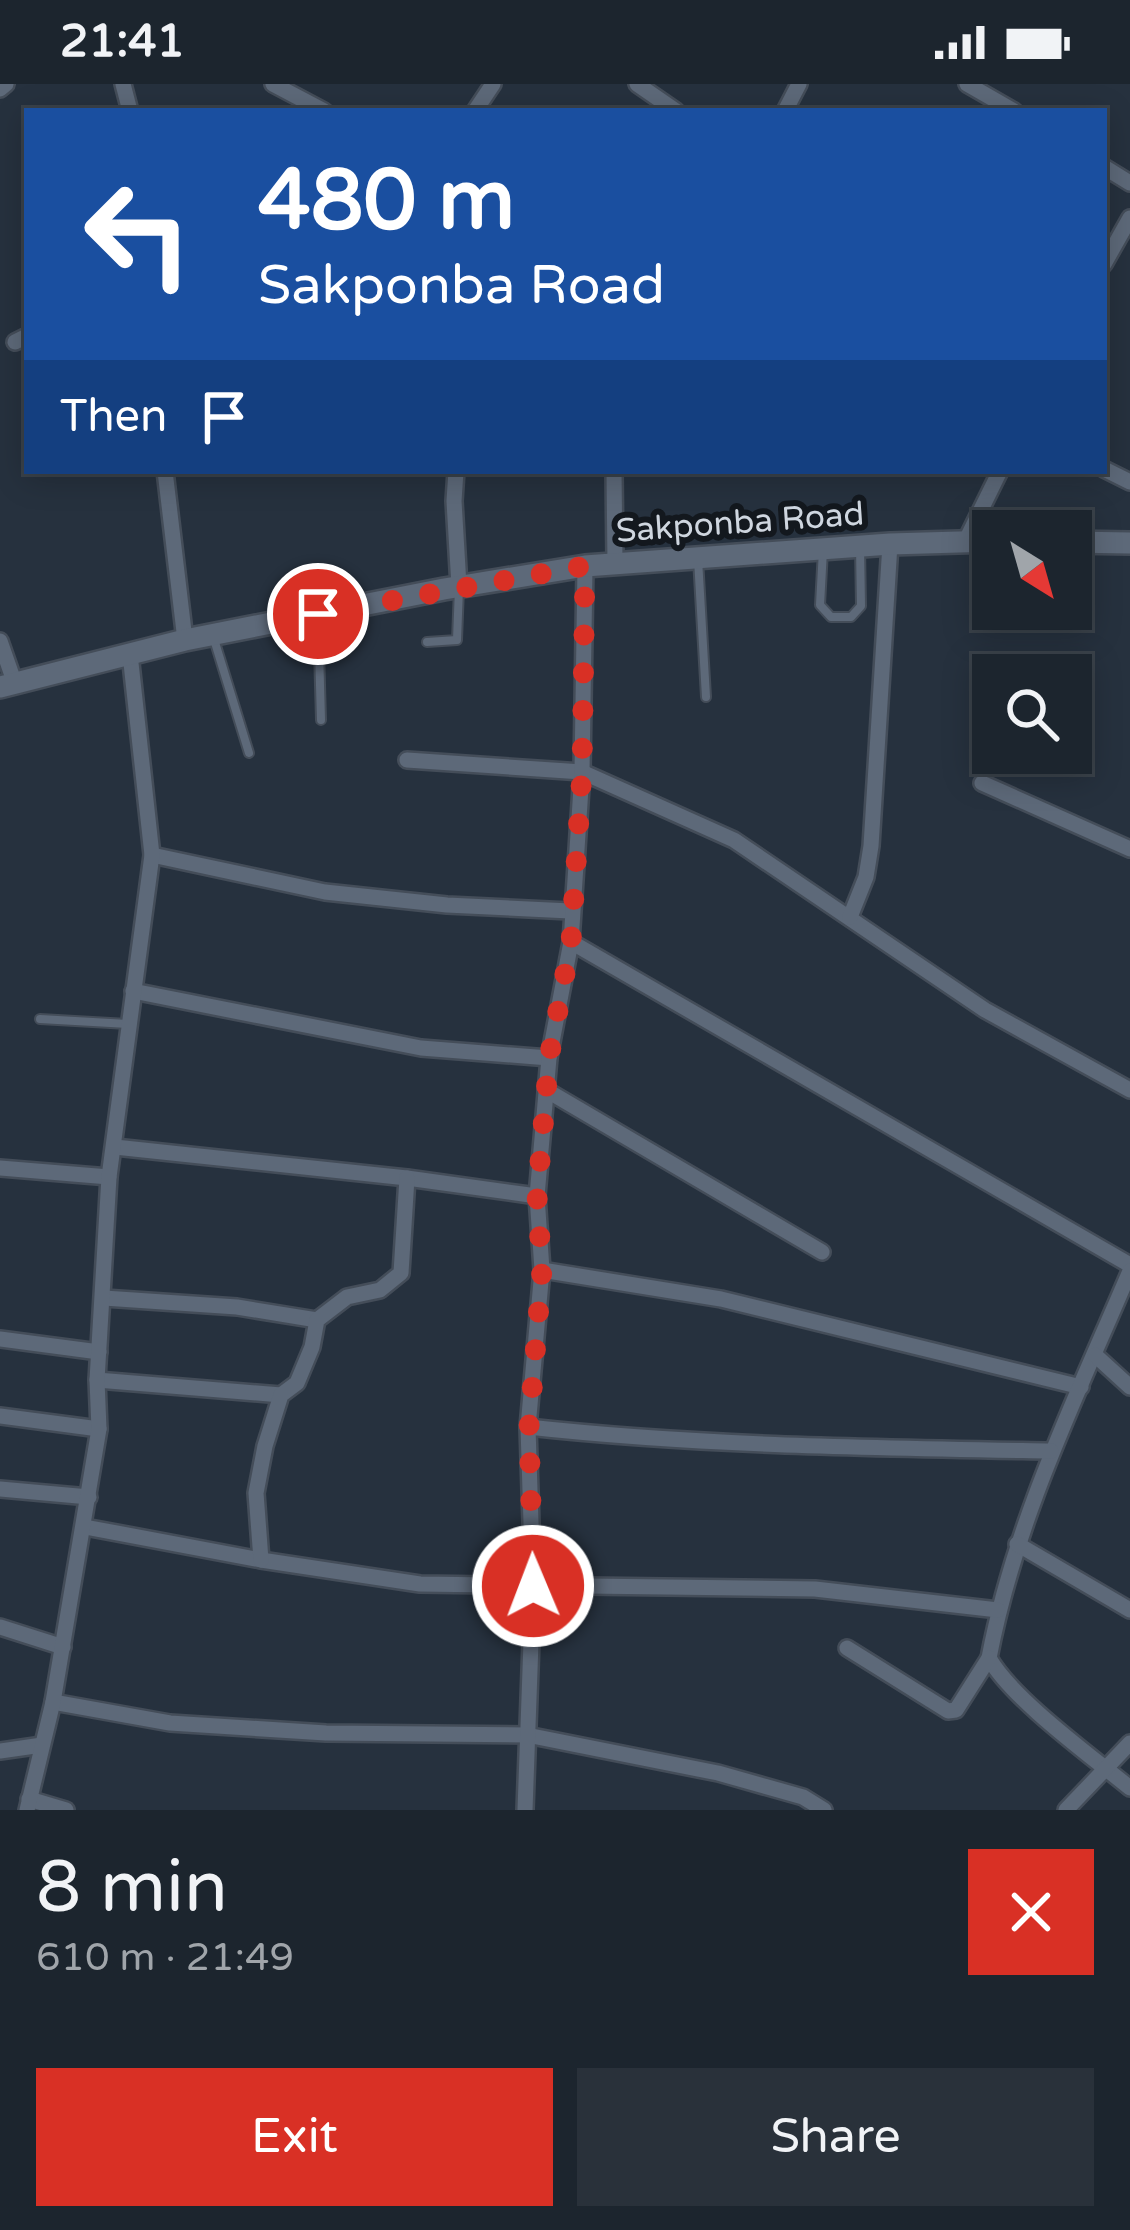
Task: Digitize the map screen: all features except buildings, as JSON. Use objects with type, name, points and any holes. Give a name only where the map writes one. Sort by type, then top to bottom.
[{"type":"main road","name":"Sakponba Road","points":[[8,686],[212,634],[585,566],[972,540]]},
{"type":"main road","points":[[1092,542],[1130,543]]},
{"type":"street","points":[[273,84],[318,108]]},
{"type":"street","points":[[637,84],[672,108]]},
{"type":"street","points":[[967,84],[1009,108]]},
{"type":"street","points":[[1107,259],[1130,218]]},
{"type":"street","points":[[165,474],[185,640]]},
{"type":"street","points":[[456,474],[459,586]]},
{"type":"street","points":[[614,474],[615,563]]},
{"type":"street","points":[[966,540],[999,474]]},
{"type":"street","points":[[850,917],[872,847],[890,544]]},
{"type":"street","points":[[525,1810],[533,1586],[529,1427],[542,1270],[537,1196],[549,1058],[571,942],[582,772],[585,566]]},
{"type":"street","points":[[0,641],[8,686]]},
{"type":"street","points":[[66,1810],[28,1804],[53,1702],[99,1429],[97,1381],[109,1177],[152,855],[130,654]]},
{"type":"street","points":[[407,760],[582,772],[734,840],[985,1010],[1130,1090]]},
{"type":"street","points":[[982,783],[1130,849]]},
{"type":"street","points":[[152,855],[325,892],[570,911]]},
{"type":"street","points":[[571,942],[1130,1268],[1051,1451],[1017,1544],[989,1658],[965,1698],[956,1710],[948,1711],[847,1648]]},
{"type":"street","points":[[133,991],[421,1048],[549,1058]]},
{"type":"street","points":[[546,1090],[822,1252]]},
{"type":"street","points":[[115,1148],[537,1196]]},
{"type":"street","points":[[0,1168],[109,1177]]},
{"type":"street","points":[[261,1561],[256,1493],[280,1395],[297,1382],[317,1320],[347,1297],[380,1289],[401,1273],[407,1178]]},
{"type":"street","points":[[542,1270],[721,1300],[1081,1387]]},
{"type":"street","points":[[104,1298],[237,1307],[317,1320]]},
{"type":"street","points":[[0,1339],[100,1352]]},
{"type":"street","points":[[1095,1355],[1130,1387]]},
{"type":"street","points":[[97,1381],[280,1395]]},
{"type":"street","points":[[0,1416],[99,1429]]},
{"type":"street","points":[[529,1427],[655,1441],[1051,1451]]},
{"type":"street","points":[[0,1490],[89,1497]]},
{"type":"street","points":[[85,1527],[261,1561],[420,1583],[814,1589],[998,1610]]},
{"type":"street","points":[[1017,1544],[1130,1610]]},
{"type":"street","points":[[0,1627],[63,1647]]},
{"type":"street","points":[[989,1658],[998,1674],[1130,1788]]},
{"type":"street","points":[[53,1702],[170,1723],[326,1733],[527,1735],[718,1773],[803,1797],[824,1810]]},
{"type":"street","points":[[1066,1810],[1130,1743]]},
{"type":"street","points":[[0,1751],[42,1745]]},
{"type":"lane","points":[[823,549],[820,605],[831,616],[851,617],[861,606],[860,546]]},
{"type":"lane","points":[[698,557],[706,697]]},
{"type":"lane","points":[[428,642],[457,640],[459,586]]},
{"type":"lane","points":[[318,614],[321,720]]},
{"type":"lane","points":[[212,634],[249,753]]},
{"type":"lane","points":[[40,1019],[129,1024]]},
{"type":"route","points":[[318,614],[585,566],[582,772],[571,942],[549,1058],[537,1196],[542,1270],[529,1427],[533,1586]]}]
